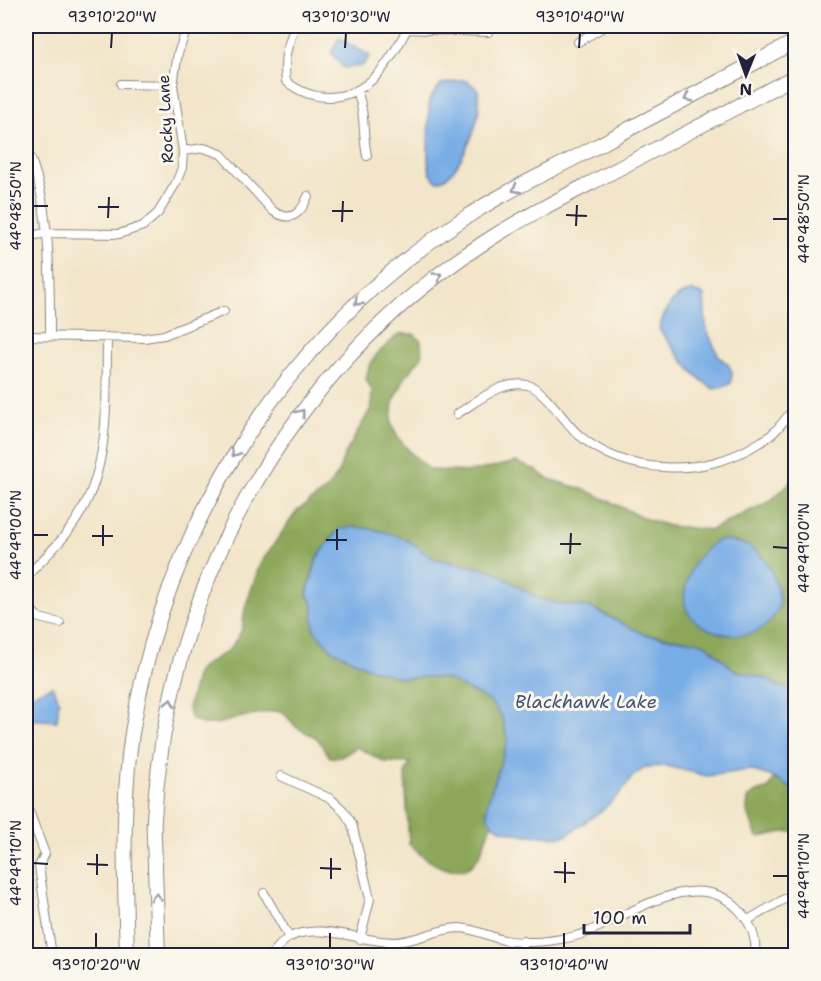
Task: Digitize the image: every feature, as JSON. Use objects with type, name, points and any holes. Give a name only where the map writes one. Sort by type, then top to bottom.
[{"type":"highway","points":[[127,956],[124,820],[132,736],[149,655],[171,585],[201,513],[233,456],[269,402],[310,351],[355,304],[415,253],[470,215],[795,41]]},
{"type":"highway","points":[[158,956],[154,821],[170,698],[198,601],[222,543],[257,477],[292,425],[331,376],[374,330],[428,283],[481,244],[546,207],[795,76]]},
{"type":"street","name":"Rocky Lane","points":[[26,237],[46,233],[119,234],[143,226],[158,213],[182,168],[183,151],[173,85],[178,53],[188,26]]},
{"type":"street","points":[[295,26],[286,49],[284,62],[286,81],[298,91],[318,97],[337,96],[357,91],[372,81],[385,67],[406,27],[488,32]]},
{"type":"street","points":[[578,42],[605,26]]},
{"type":"street","points":[[122,84],[173,85]]},
{"type":"street","points":[[357,91],[364,108],[363,138],[367,156]]},
{"type":"street","points":[[26,148],[38,177],[46,233],[51,275],[50,336]]},
{"type":"street","points":[[183,151],[204,148],[221,154],[280,216],[289,217],[298,213],[308,196]]},
{"type":"street","points":[[26,336],[144,338],[164,335],[224,311]]},
{"type":"street","points":[[26,577],[58,544],[81,513],[98,471],[105,425],[107,337]]},
{"type":"street","points":[[457,414],[497,389],[512,384],[526,385],[532,387],[550,403],[578,435],[596,448],[615,457],[652,467],[702,466],[739,455],[771,435],[795,406]]},
{"type":"street","points":[[26,605],[39,618],[60,623]]},
{"type":"street","points":[[27,755],[27,806],[45,854],[39,866],[52,956]]},
{"type":"street","points":[[281,776],[331,799],[343,810],[352,824],[370,899],[360,939]]},
{"type":"street","points":[[270,956],[290,937],[310,931],[395,942],[459,928],[475,930],[504,940],[532,942],[583,934],[655,900],[687,892],[705,892],[732,902],[748,920],[756,945],[755,956]]},
{"type":"street","points":[[264,893],[290,937]]},
{"type":"street","points":[[748,920],[786,898]]},
{"type":"street","points":[[523,941],[523,956]]},
{"type":"green space","points":[[399,334],[414,334],[421,341],[422,356],[405,378],[393,403],[391,423],[398,438],[430,470],[470,472],[516,462],[536,470],[546,478],[588,491],[646,519],[669,526],[711,530],[770,501],[795,478],[795,690],[734,670],[707,645],[646,635],[599,611],[535,597],[494,571],[427,556],[415,545],[375,529],[336,532],[317,558],[307,591],[313,603],[314,630],[332,650],[369,668],[402,678],[447,679],[484,696],[497,708],[502,717],[508,741],[487,804],[487,814],[492,823],[480,854],[473,864],[464,869],[455,870],[435,864],[409,844],[405,774],[410,763],[385,762],[357,747],[341,757],[330,757],[317,738],[296,727],[283,712],[274,711],[216,724],[202,724],[190,718],[188,708],[197,673],[206,664],[228,651],[242,630],[245,608],[260,564],[297,511],[326,490],[338,474],[344,456],[371,408],[372,391],[366,379],[369,366],[377,354]]},
{"type":"green space","points":[[774,778],[795,790],[795,832],[757,837],[747,811],[748,798],[756,792],[769,788]]},
{"type":"water","points":[[339,38],[370,56],[362,66],[344,68],[331,53]]},
{"type":"water","points":[[463,80],[478,90],[479,109],[476,123],[469,143],[457,165],[451,173],[436,181],[430,173],[428,161],[429,100],[441,84]]},
{"type":"water","points":[[692,291],[704,296],[706,328],[719,357],[728,364],[732,372],[731,383],[724,387],[714,389],[698,377],[659,329],[670,304],[680,295]]},
{"type":"water","name":"Blackhawk Lake","points":[[353,527],[395,535],[436,559],[494,571],[535,597],[559,604],[589,607],[646,635],[696,641],[707,645],[734,670],[795,690],[795,790],[770,776],[750,770],[707,776],[667,766],[646,767],[632,777],[624,789],[604,809],[567,835],[533,835],[498,827],[488,818],[487,804],[508,741],[502,717],[490,701],[447,679],[402,678],[369,668],[332,650],[314,630],[313,603],[307,595],[317,558],[339,529]]},
{"type":"water","points":[[720,540],[741,543],[757,552],[769,566],[773,575],[779,595],[779,608],[770,621],[753,633],[732,635],[721,633],[701,625],[688,614],[685,590],[692,568],[704,551]]},
{"type":"water","points":[[52,686],[59,700],[57,721],[26,719],[26,697]]}]
